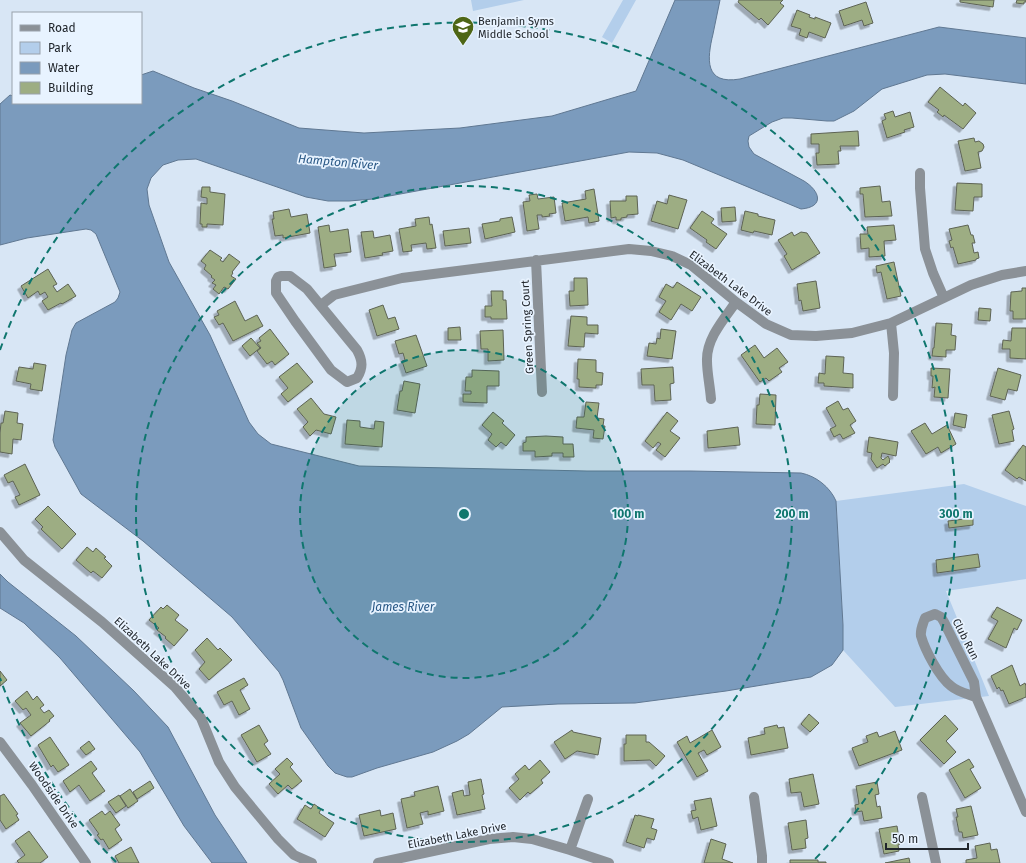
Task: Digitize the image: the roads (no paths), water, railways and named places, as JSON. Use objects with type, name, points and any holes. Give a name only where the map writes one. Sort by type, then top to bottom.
[{"type":"street","points":[[920,173],[925,249],[932,273],[944,298]]},
{"type":"street","name":"Elizabeth Lake Drive","points":[[320,305],[334,295],[402,278],[629,249],[651,250],[672,256],[691,265],[736,302],[766,324],[791,335],[816,336],[852,332],[890,324],[971,285],[1002,275],[1026,271]]},
{"type":"street","name":"Green Spring Court","points":[[536,260],[542,392]]},
{"type":"street","points":[[290,276],[307,289],[320,305],[358,350],[362,360],[362,370],[357,378],[347,382],[331,370],[295,322],[276,293],[276,281],[278,277],[290,276]]},
{"type":"street","points":[[712,398],[706,360],[710,344],[716,332],[736,302]]},
{"type":"street","points":[[890,324],[894,353],[893,396]]},
{"type":"street","name":"Elizabeth Lake Drive","points":[[0,532],[24,560],[102,622],[175,687],[201,718],[219,762],[234,787],[294,856],[312,863]]},
{"type":"street","name":"Club Run","points":[[976,697],[951,687],[936,668],[921,635],[922,625],[925,618],[935,614],[941,617],[944,622],[974,682],[976,697],[1026,812]]},
{"type":"street","name":"Woodside Drive","points":[[0,742],[86,863]]},
{"type":"street","points":[[754,797],[762,863]]},
{"type":"street","points":[[922,797],[936,863]]},
{"type":"street","points":[[570,850],[588,799]]},
{"type":"street","name":"Elizabeth Lake Drive","points":[[378,863],[416,859],[489,839],[512,837],[532,839],[610,863]]},
{"type":"water","name":"James River","points":[[675,0],[720,0],[711,43],[709,61],[714,74],[720,78],[728,80],[740,79],[939,27],[1026,38],[1026,84],[945,74],[927,75],[882,89],[854,111],[834,121],[783,118],[772,122],[749,136],[749,147],[754,154],[804,181],[814,189],[818,198],[817,202],[809,208],[801,209],[683,160],[657,153],[629,152],[373,199],[349,201],[328,201],[306,197],[196,159],[178,160],[163,165],[151,178],[147,189],[149,205],[169,262],[210,335],[249,422],[258,434],[271,444],[359,466],[807,474],[822,483],[830,491],[836,501],[843,650],[832,665],[811,677],[726,691],[635,703],[558,704],[502,707],[469,734],[433,752],[377,768],[352,777],[335,773],[328,766],[301,728],[279,672],[232,617],[143,541],[81,494],[55,447],[53,440],[66,355],[72,330],[76,323],[115,302],[120,292],[96,234],[91,230],[86,229],[27,238],[0,245],[0,104],[10,95],[12,96],[12,104],[142,104],[142,75],[153,71],[299,128],[364,133],[460,128],[552,116],[636,91]]},
{"type":"water","points":[[0,574],[76,636],[134,691],[168,727],[215,815],[247,863],[212,863],[184,826],[140,752],[60,658],[24,623],[0,608]]},
{"type":"place","name":"Benjamin Syms Middle School","points":[[463,46]]},
{"type":"water label","name":"Hampton River","points":[[338,162]]}]
